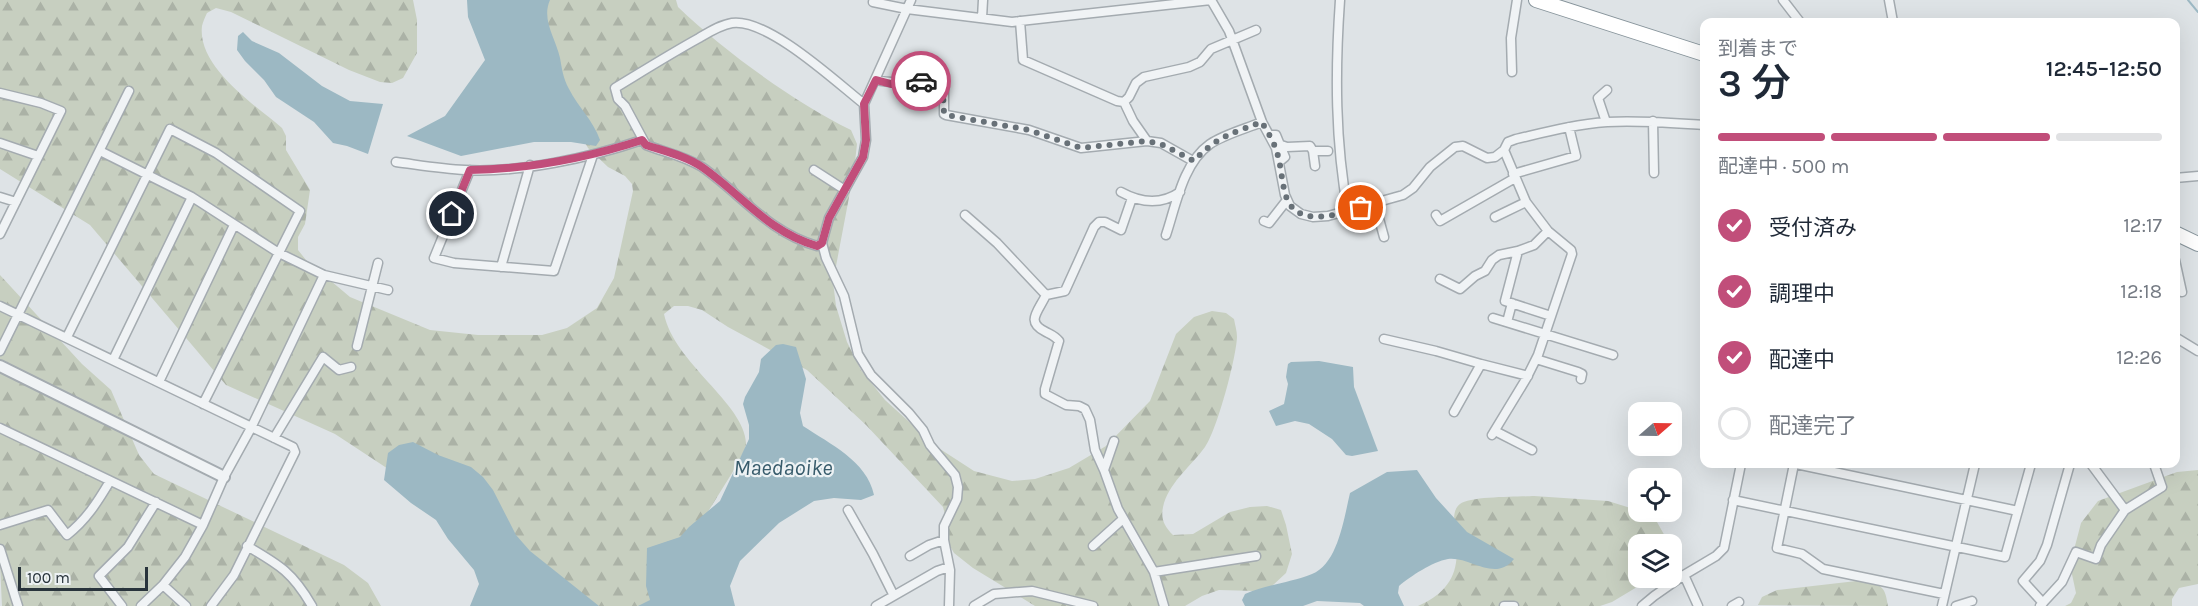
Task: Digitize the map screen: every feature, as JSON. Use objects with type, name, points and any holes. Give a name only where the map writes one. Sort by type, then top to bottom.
[{"type":"highway","points":[[1536,0],[1700,53]]},
{"type":"highway","points":[[2180,238],[2198,244]]},
{"type":"street","points":[[911,0],[864,104],[866,140],[863,157],[829,218],[822,243],[826,258],[843,296],[858,354],[871,375],[909,413],[922,430],[930,446],[955,475],[958,487],[957,499],[944,526],[949,567],[949,606]]},
{"type":"street","points":[[982,18],[983,0]]},
{"type":"street","points":[[873,2],[907,9],[1020,21],[1211,0],[1232,40],[1262,122],[1276,147],[1287,200],[1290,206],[1301,214],[1313,217],[1348,212],[1403,195],[1413,188],[1430,167],[1455,147],[1463,146],[1487,158],[1495,157],[1504,150],[1508,142],[1569,127],[1606,122],[1653,122],[1700,127]]},
{"type":"street","points":[[1340,0],[1335,67],[1341,175],[1348,212]]},
{"type":"street","points":[[1512,72],[1511,38],[1517,0]]},
{"type":"street","points":[[1783,0],[1797,18]]},
{"type":"street","points":[[1889,0],[1892,18]]},
{"type":"street","points":[[1020,21],[1022,55],[1028,63],[1124,102],[1133,121],[1147,141]]},
{"type":"street","points":[[822,243],[817,246],[782,232],[702,168],[646,145],[625,106],[618,99],[615,88],[688,44],[719,27],[734,22],[753,25],[768,32],[801,53],[864,104]]},
{"type":"street","points":[[1124,102],[1136,83],[1144,77],[1189,67],[1200,62],[1211,50],[1257,30]]},
{"type":"street","points":[[876,80],[891,84],[944,80],[943,109],[946,115],[1029,130],[1081,148],[1147,141],[1161,144],[1194,161]]},
{"type":"street","points":[[1606,122],[1598,98],[1607,90]]},
{"type":"street","points":[[0,351],[129,91]]},
{"type":"street","points":[[0,93],[41,103],[61,111],[0,234]]},
{"type":"street","points":[[1166,235],[1180,192],[1194,161],[1208,145],[1222,137],[1262,122]]},
{"type":"street","points":[[1653,122],[1654,173]]},
{"type":"street","points":[[1440,221],[1514,176],[1576,156],[1569,127]]},
{"type":"street","points":[[67,337],[170,129],[216,153],[300,211],[203,404]]},
{"type":"street","points":[[1269,135],[1276,135],[1281,145],[1285,157],[1279,162]]},
{"type":"street","points":[[396,162],[470,170],[496,170],[593,155],[642,140]]},
{"type":"street","points":[[0,143],[38,156]]},
{"type":"street","points":[[1281,145],[1310,146],[1315,166]]},
{"type":"street","points":[[1504,150],[1526,202],[1548,231],[1571,250],[1572,254],[1536,359],[1493,433],[1532,450]]},
{"type":"street","points":[[100,151],[192,197],[279,253],[324,275],[388,290]]},
{"type":"street","points":[[1313,151],[1328,151]]},
{"type":"street","points":[[470,170],[434,258],[454,262],[554,271],[593,155]]},
{"type":"street","points":[[501,267],[530,165]]},
{"type":"street","points":[[814,170],[845,190]]},
{"type":"street","points":[[2180,178],[2198,176]]},
{"type":"street","points":[[1121,192],[1132,198],[1160,202],[1180,192]]},
{"type":"street","points":[[0,197],[16,202]]},
{"type":"street","points":[[113,360],[192,197]]},
{"type":"street","points":[[1046,295],[1065,291],[1094,227],[1099,222],[1105,222],[1121,230],[1132,198]]},
{"type":"street","points":[[1264,221],[1269,223],[1287,200]]},
{"type":"street","points":[[1495,217],[1526,202]]},
{"type":"street","points":[[1375,204],[1384,237]]},
{"type":"street","points":[[965,215],[997,243],[1046,295]]},
{"type":"street","points":[[159,382],[234,225]]},
{"type":"street","points":[[1440,279],[1460,290],[1475,276],[1485,271],[1492,260],[1499,255],[1534,245],[1548,231]]},
{"type":"street","points":[[1518,251],[1504,301],[1551,316]]},
{"type":"street","points":[[357,346],[378,263]]},
{"type":"street","points":[[141,606],[164,585],[185,557],[203,525],[224,477],[251,428],[324,275]]},
{"type":"street","points":[[2180,283],[2182,292]]},
{"type":"street","points":[[1046,295],[1034,319],[1034,324],[1059,341],[1045,388],[1046,394],[1066,405],[1085,409],[1090,420],[1095,450],[1123,519],[1154,572],[1164,606]]},
{"type":"street","points":[[1507,322],[1512,303]]},
{"type":"street","points":[[0,306],[293,447],[295,452],[234,575],[211,606]]},
{"type":"street","points":[[1493,318],[1613,355]]},
{"type":"street","points":[[1384,339],[1528,376]]},
{"type":"street","points":[[2180,340],[2198,351]]},
{"type":"street","points":[[274,438],[323,357],[339,370],[351,367]]},
{"type":"street","points":[[1536,359],[1578,372],[1581,374],[1581,379]]},
{"type":"street","points":[[1454,412],[1481,364]]},
{"type":"street","points":[[0,366],[224,477]]},
{"type":"street","points":[[0,428],[203,525]]},
{"type":"street","points":[[1104,470],[1114,441]]},
{"type":"street","points":[[1642,606],[1684,575],[1716,556],[1724,548],[1740,468]]},
{"type":"street","points":[[1794,468],[1777,548],[1802,554],[1823,569],[1944,594]]},
{"type":"street","points":[[1814,468],[2018,511]]},
{"type":"street","points":[[1942,606],[1974,468]]},
{"type":"street","points":[[1733,500],[2005,557],[2030,468]]},
{"type":"street","points":[[2069,468],[2047,545],[2040,561],[2024,581],[2042,604],[2062,582],[2076,552],[2096,559],[2101,545],[2125,510],[2162,487],[2155,468]]},
{"type":"street","points":[[2094,468],[2125,510]]},
{"type":"street","points":[[0,525],[48,510],[67,536],[94,509],[110,481]]},
{"type":"street","points":[[122,606],[99,576],[128,547],[156,502]]},
{"type":"street","points":[[848,510],[893,594]]},
{"type":"street","points":[[1093,546],[1123,519]]},
{"type":"street","points":[[910,556],[929,545],[944,540]]},
{"type":"street","points":[[248,546],[283,567],[300,585],[312,606]]},
{"type":"street","points":[[1,556],[18,606]]},
{"type":"street","points":[[1154,572],[1256,556]]},
{"type":"street","points":[[876,606],[893,594],[949,567]]},
{"type":"street","points":[[1684,575],[1698,606]]},
{"type":"street","points":[[164,585],[186,606]]},
{"type":"street","points":[[974,606],[994,594],[1032,591],[1092,606]]},
{"type":"street","points":[[1956,606],[1972,601]]},
{"type":"street","points":[[1504,606],[1513,606]]},
{"type":"green space","points":[[0,0],[413,0],[417,20],[417,53],[403,78],[392,83],[380,82],[349,70],[231,12],[216,8],[207,13],[204,19],[203,41],[209,56],[230,84],[282,128],[286,136],[286,150],[310,190],[305,224],[298,237],[298,250],[306,260],[350,297],[430,330],[478,335],[542,335],[567,328],[597,308],[614,278],[633,191],[632,184],[625,176],[608,167],[588,148],[563,103],[519,0],[676,0],[678,7],[696,24],[738,58],[806,105],[851,130],[857,144],[854,171],[833,282],[836,306],[847,342],[861,370],[885,400],[937,447],[974,471],[1012,481],[1035,479],[1069,468],[1106,446],[1150,401],[1176,334],[1194,317],[1212,311],[1226,313],[1234,319],[1237,335],[1236,347],[1215,426],[1205,447],[1167,495],[1162,517],[1173,535],[1193,534],[1230,512],[1267,506],[1281,510],[1292,554],[1286,573],[1272,586],[1255,591],[1219,590],[1202,596],[1185,606],[1035,606],[973,568],[954,553],[946,539],[948,526],[943,507],[866,425],[807,370],[728,327],[702,310],[688,306],[674,306],[664,314],[670,332],[694,366],[734,413],[742,428],[746,443],[744,451],[660,589],[645,606],[537,606],[408,482],[335,434],[226,385],[90,225],[0,169]]},
{"type":"green space","points":[[0,275],[82,364],[111,390],[139,455],[154,474],[344,565],[368,583],[381,606],[2,606]]},
{"type":"green space","points":[[2198,470],[2198,584],[2179,588],[2172,599],[2172,606],[2065,606],[2071,603],[2076,593],[2070,565],[2081,523],[2098,501],[2177,472]]},
{"type":"green space","points":[[1534,496],[1608,501],[1628,507],[1628,522],[1657,522],[1664,534],[1628,534],[1628,588],[1635,588],[1612,602],[1600,606],[1418,606],[1438,594],[1450,580],[1456,565],[1455,512],[1465,501]]},
{"type":"green space","points":[[1865,580],[1882,588],[1888,606],[1758,605],[1762,597],[1777,590]]},
{"type":"water","points":[[467,0],[550,0],[548,22],[564,77],[573,96],[597,133],[600,140],[596,146],[571,142],[534,142],[461,156],[407,136],[445,116],[485,60],[468,17]]},
{"type":"water","points":[[243,32],[252,41],[279,53],[322,86],[350,101],[383,104],[368,154],[333,143],[314,122],[276,97],[237,50],[238,36]]},
{"type":"water","name":"Maedaoike","points":[[776,345],[796,347],[806,379],[800,413],[803,426],[856,463],[864,472],[874,495],[861,500],[834,498],[814,501],[779,523],[740,561],[730,586],[735,606],[638,606],[650,600],[646,586],[647,548],[680,537],[720,501],[749,439],[749,425],[743,404],[745,397],[759,372],[761,359]]},
{"type":"water","points":[[1319,361],[1353,367],[1354,387],[1378,451],[1346,455],[1332,439],[1309,424],[1295,421],[1276,426],[1269,411],[1284,404],[1288,384],[1286,377],[1288,364]]},
{"type":"water","points":[[413,442],[438,455],[471,467],[483,477],[493,490],[516,535],[530,551],[599,606],[470,606],[479,584],[474,570],[448,539],[436,520],[384,480],[388,453],[399,445]]},
{"type":"water","points":[[1417,470],[1436,498],[1467,532],[1514,559],[1507,566],[1499,569],[1482,567],[1456,559],[1435,563],[1399,586],[1398,593],[1404,606],[1364,606],[1360,603],[1317,601],[1303,606],[1245,606],[1242,600],[1245,594],[1304,577],[1321,569],[1334,551],[1350,493],[1387,472]]},
{"type":"waterway","points":[[2188,0],[2198,12]]},
{"type":"way so far","points":[[921,81],[944,80],[943,109],[946,115],[1029,130],[1081,148],[1147,141],[1161,144],[1194,161],[1208,145],[1222,137],[1262,122],[1276,147],[1285,195],[1290,206],[1301,214],[1313,217],[1361,208]]},
{"type":"route","points":[[452,214],[470,170],[496,170],[593,155],[642,140],[646,145],[702,168],[782,232],[802,242],[817,246],[822,243],[829,218],[863,157],[866,140],[864,104],[876,80],[891,84],[921,81]]}]
